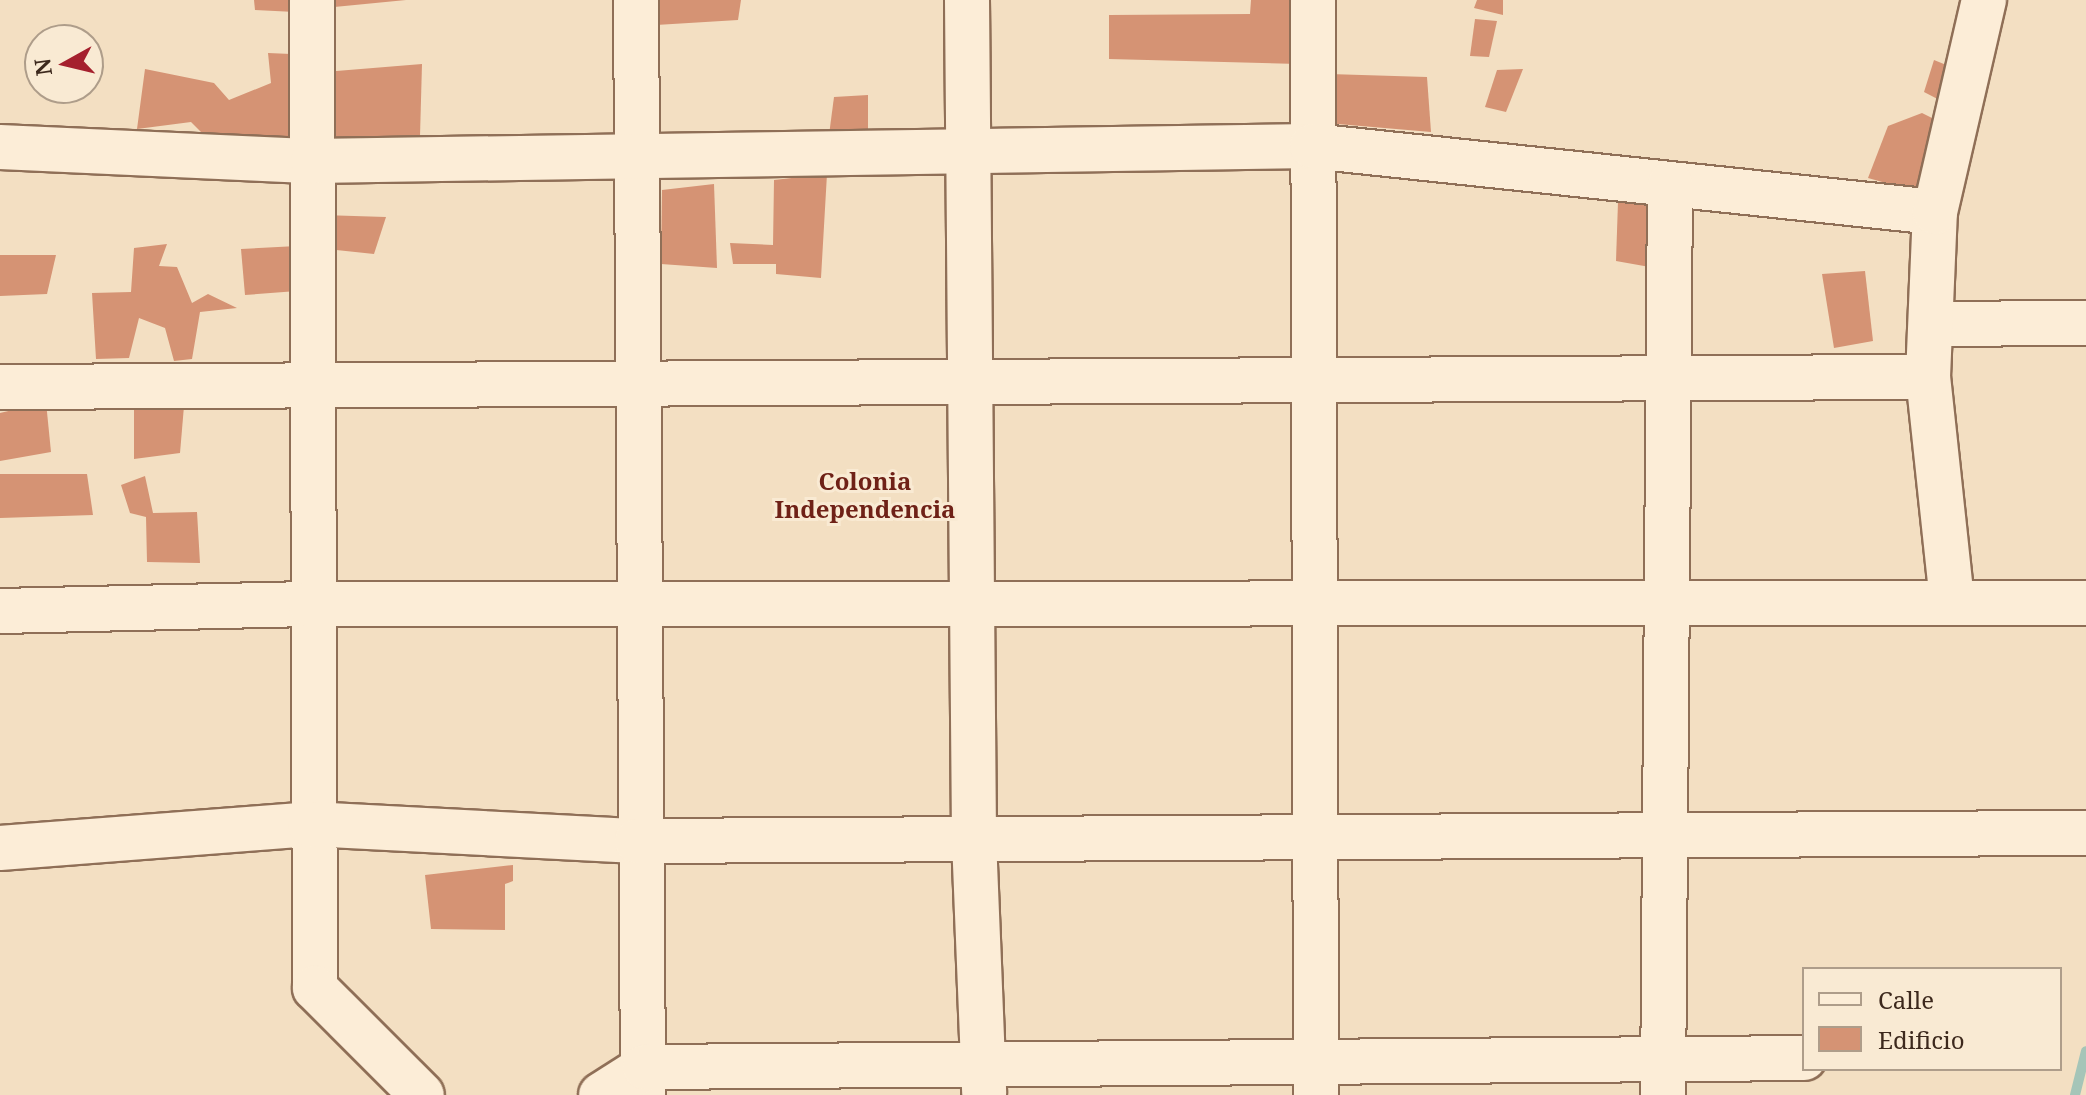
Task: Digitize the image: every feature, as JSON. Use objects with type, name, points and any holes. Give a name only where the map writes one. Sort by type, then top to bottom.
[{"type":"street","points":[[312,0],[315,385],[310,824],[315,988],[422,1095]]},
{"type":"street","points":[[636,0],[637,841],[644,1081]]},
{"type":"street","points":[[967,0],[974,839],[983,1080]]},
{"type":"street","points":[[1313,0],[1316,1078]]},
{"type":"street","points":[[1952,601],[1928,377],[1935,212],[1984,0]]},
{"type":"street","points":[[0,147],[313,161],[635,159],[1312,146],[1935,212]]},
{"type":"street","points":[[1663,1077],[1670,184]]},
{"type":"street","points":[[1931,324],[2086,323]]},
{"type":"street","points":[[0,387],[1928,377]]},
{"type":"street","points":[[0,611],[311,604],[636,606],[1313,601],[2086,603]]},
{"type":"street","points":[[0,848],[310,824],[637,841],[2086,833]]},
{"type":"street","points":[[601,1095],[644,1081],[1663,1077],[1802,1058]]},
{"type":"building","points":[[254,0],[294,0],[295,12],[255,10]]},
{"type":"building","points":[[323,0],[406,0],[324,8]]},
{"type":"building","points":[[659,0],[741,0],[738,20],[656,25]]},
{"type":"building","points":[[1251,0],[1295,0],[1299,64],[1109,59],[1109,15],[1250,14]]},
{"type":"building","points":[[1477,0],[1503,0],[1503,15],[1474,8]]},
{"type":"building","points":[[1475,19],[1497,21],[1489,57],[1470,56]]},
{"type":"building","points":[[268,53],[291,54],[298,121],[289,138],[207,138],[191,122],[137,129],[145,69],[214,83],[229,100],[271,83]]},
{"type":"building","points":[[1934,60],[1961,71],[1955,108],[1924,92]]},
{"type":"building","points":[[422,64],[420,136],[321,140],[324,72]]},
{"type":"building","points":[[1523,69],[1506,112],[1485,107],[1497,70]]},
{"type":"building","points":[[1329,74],[1427,77],[1431,132],[1326,123]]},
{"type":"building","points":[[868,95],[868,130],[829,135],[834,97]]},
{"type":"building","points":[[1922,113],[1948,126],[1932,196],[1868,178],[1888,126]]},
{"type":"building","points":[[827,174],[821,278],[776,274],[776,264],[733,264],[730,243],[773,245],[774,180]]},
{"type":"building","points":[[714,184],[717,268],[661,264],[662,190]]},
{"type":"building","points":[[1662,197],[1661,269],[1616,261],[1618,202]]},
{"type":"building","points":[[322,215],[386,217],[374,254],[327,249]]},
{"type":"building","points":[[167,244],[159,266],[177,267],[192,303],[208,294],[237,308],[200,312],[192,359],[174,361],[165,328],[139,318],[129,358],[96,359],[92,293],[131,292],[134,248]]},
{"type":"building","points":[[297,246],[297,291],[245,295],[241,249]]},
{"type":"building","points":[[0,255],[56,255],[47,294],[0,296]]},
{"type":"building","points":[[1865,271],[1873,341],[1834,348],[1822,274]]},
{"type":"building","points":[[46,402],[51,452],[0,461],[0,413]]},
{"type":"building","points":[[134,402],[184,406],[180,453],[134,459]]},
{"type":"building","points":[[0,474],[87,474],[93,515],[0,518]]},
{"type":"building","points":[[145,476],[153,513],[197,512],[200,563],[147,562],[146,517],[130,513],[121,485]]},
{"type":"building","points":[[513,865],[513,881],[505,884],[505,930],[431,929],[425,875]]},
{"type":"waterway","points":[[2075,1095],[2086,1051]]},
{"type":"district","name":"Colonia Independencia","points":[[865,495]]}]
